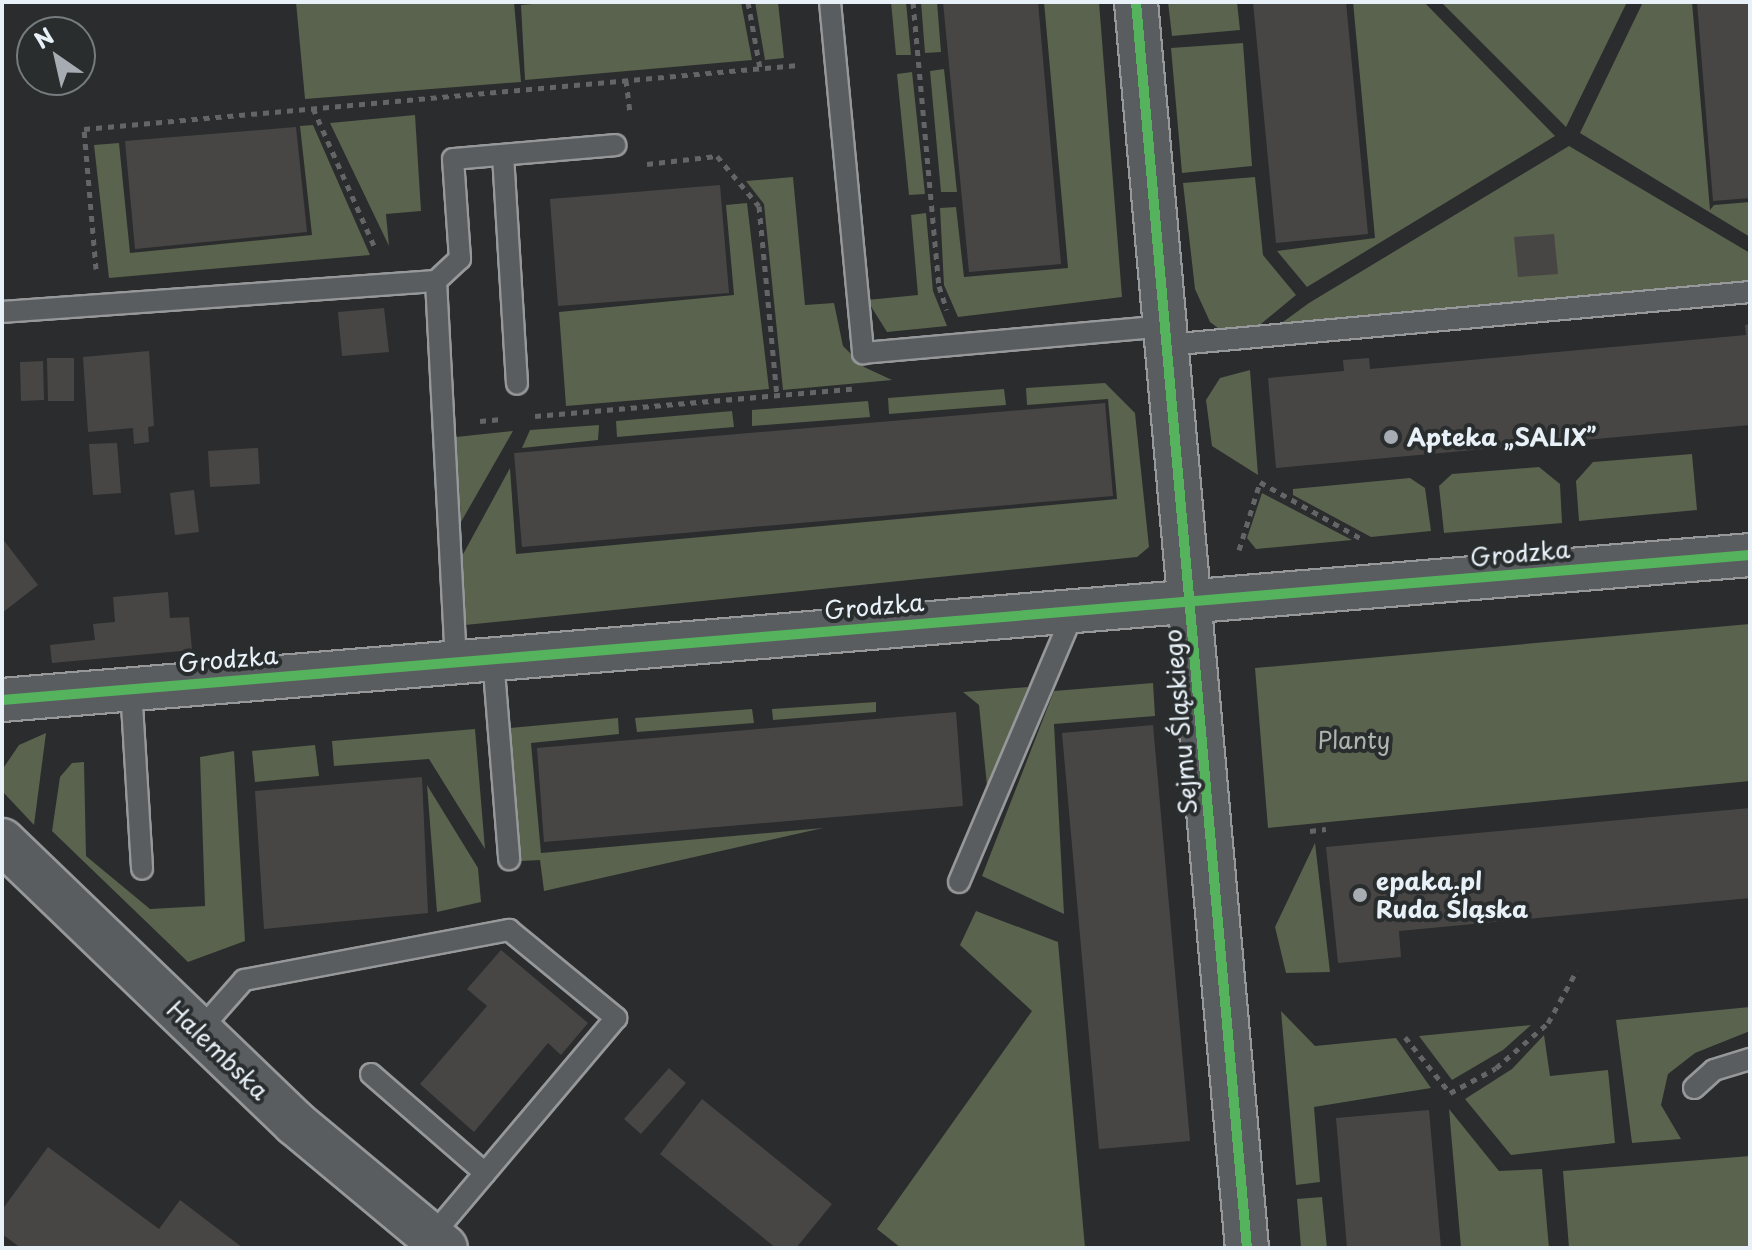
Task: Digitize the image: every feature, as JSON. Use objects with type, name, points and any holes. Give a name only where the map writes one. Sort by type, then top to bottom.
[{"type":"street","name":"Sejmu Śląskiego","points":[[1136,2],[1247,1248]]},
{"type":"street","name":"Grodzka","points":[[2,700],[1189,599],[1750,555]]},
{"type":"street","name":"Halembska","points":[[2,841],[295,1123],[438,1242]]},
{"type":"lane","points":[[830,2],[863,353],[960,345],[1166,336],[1750,292]]},
{"type":"lane","points":[[2,312],[436,281],[460,259],[453,159],[615,145]]},
{"type":"lane","points":[[503,155],[517,384]]},
{"type":"lane","points":[[436,281],[446,424],[474,659],[509,859]]},
{"type":"lane","points":[[959,882],[1075,609]]},
{"type":"lane","points":[[131,688],[142,869]]},
{"type":"lane","points":[[199,1031],[244,980],[509,930],[616,1018],[485,1173],[438,1242]]},
{"type":"lane","points":[[1694,1088],[1714,1070],[1750,1059]]},
{"type":"lane","points":[[371,1074],[485,1173]]},
{"type":"path","points":[[748,2],[760,68]]},
{"type":"path","points":[[913,2],[939,286],[960,345]]},
{"type":"path","points":[[100,306],[84,129],[835,61]]},
{"type":"path","points":[[626,80],[631,122]]},
{"type":"path","points":[[313,108],[389,283]]},
{"type":"path","points":[[636,165],[717,156],[759,206],[777,396]]},
{"type":"path","points":[[528,416],[862,389]]},
{"type":"path","points":[[446,424],[514,418]]},
{"type":"path","points":[[1237,555],[1260,482],[1369,544]]},
{"type":"path","points":[[1310,831],[1326,829]]},
{"type":"path","points":[[1405,1037],[1450,1093],[1496,1068],[1548,1023],[1577,970]]},
{"type":"green space","points":[[296,2],[514,2],[521,82],[305,99]]},
{"type":"green space","points":[[555,2],[741,2],[752,60],[525,80],[521,5]]},
{"type":"green space","points":[[755,2],[778,2],[784,58],[765,60]]},
{"type":"green space","points":[[891,2],[906,2],[911,55],[896,55]]},
{"type":"green space","points":[[921,2],[937,2],[941,52],[925,53]]},
{"type":"green space","points":[[1044,2],[1099,2],[1122,297],[958,317],[944,285],[940,208],[956,207],[964,277],[1068,268]]},
{"type":"green space","points":[[1168,2],[1237,2],[1240,30],[1172,36]]},
{"type":"green space","points":[[1353,2],[1424,2],[1555,136],[1307,287],[1277,251],[1375,238]]},
{"type":"green space","points":[[1441,2],[1627,2],[1566,127]]},
{"type":"green space","points":[[1643,2],[1692,2],[1710,210],[1714,205],[1750,202],[1750,237],[1580,133]]},
{"type":"green space","points":[[1243,43],[1252,166],[1182,173],[1171,48]]},
{"type":"green space","points":[[944,69],[957,192],[941,192],[930,71]]},
{"type":"green space","points":[[912,72],[925,194],[909,195],[897,74]]},
{"type":"green space","points":[[415,115],[421,211],[386,214],[389,246],[330,123]]},
{"type":"green space","points":[[313,125],[370,255],[109,278],[94,145],[119,143],[130,253],[312,235],[300,126]]},
{"type":"green space","points":[[1569,146],[1750,253],[1750,287],[1272,330],[1309,303]]},
{"type":"green space","points":[[793,177],[805,305],[834,303],[843,346],[864,367],[892,380],[783,390],[764,204],[746,181]]},
{"type":"green space","points":[[1255,177],[1263,255],[1296,295],[1250,333],[1227,335],[1210,322],[1195,289],[1183,183]]},
{"type":"green space","points":[[747,203],[769,389],[566,406],[559,312],[734,295],[726,205]]},
{"type":"green space","points":[[926,213],[933,291],[947,326],[887,332],[867,300],[918,295],[911,215]]},
{"type":"green space","points":[[1250,370],[1258,475],[1212,446],[1206,400],[1220,378]]},
{"type":"green space","points":[[1105,383],[1135,413],[1149,547],[1137,557],[465,625],[461,558],[510,468],[516,554],[1117,499],[1108,399],[1027,405],[1026,388]]},
{"type":"green space","points":[[1004,389],[1006,405],[889,414],[888,398]]},
{"type":"green space","points":[[868,401],[870,417],[752,426],[752,410]]},
{"type":"green space","points":[[732,411],[734,427],[617,437],[616,421]]},
{"type":"green space","points":[[599,425],[598,440],[522,448],[530,430]]},
{"type":"green space","points":[[513,431],[461,522],[456,437]]},
{"type":"green space","points":[[1692,454],[1697,510],[1579,521],[1576,481],[1593,462]]},
{"type":"green space","points":[[1539,467],[1560,484],[1562,523],[1444,533],[1439,486],[1452,474]]},
{"type":"green space","points":[[1410,478],[1425,488],[1431,531],[1371,537],[1293,495],[1293,489]]},
{"type":"green space","points":[[1262,493],[1352,540],[1256,549],[1247,538]]},
{"type":"green space","name":"Planty","points":[[1750,624],[1750,781],[1268,828],[1255,668]]},
{"type":"green space","points":[[1153,683],[1155,716],[1054,724],[1064,914],[982,876],[1054,691]]},
{"type":"green space","points":[[1028,687],[987,786],[979,705],[963,692]]},
{"type":"green space","points":[[876,702],[876,712],[773,720],[772,709]]},
{"type":"green space","points":[[752,709],[754,723],[637,732],[635,718]]},
{"type":"green space","points":[[618,718],[619,734],[531,743],[541,853],[823,828],[544,891],[540,860],[521,861],[510,728]]},
{"type":"green space","points":[[475,729],[485,849],[429,759],[334,766],[332,741]]},
{"type":"green space","points":[[46,733],[34,825],[3,792],[2,770],[19,745]]},
{"type":"green space","points":[[315,745],[319,776],[255,782],[252,751]]},
{"type":"green space","points":[[234,751],[245,941],[188,962],[52,831],[60,777],[72,763],[84,762],[86,856],[150,909],[205,906],[200,757]]},
{"type":"green space","points":[[427,785],[478,868],[481,902],[437,912]]},
{"type":"green space","points":[[1315,843],[1330,972],[1286,973],[1275,927]]},
{"type":"green space","points":[[976,911],[1058,942],[1085,1248],[901,1248],[877,1229],[1032,1011],[960,945]]},
{"type":"green space","points":[[1750,1007],[1750,1031],[1695,1053],[1668,1074],[1661,1105],[1681,1139],[1632,1143],[1616,1020]]},
{"type":"green space","points":[[1281,1011],[1315,1046],[1396,1038],[1431,1088],[1314,1107],[1320,1182],[1296,1185]]},
{"type":"green space","points":[[1531,1025],[1503,1050],[1452,1080],[1419,1036]]},
{"type":"green space","points":[[1544,1035],[1550,1076],[1608,1070],[1615,1143],[1511,1155],[1465,1099],[1512,1069]]},
{"type":"green space","points":[[1449,1109],[1499,1171],[1542,1169],[1549,1248],[1461,1248]]},
{"type":"green space","points":[[1750,1156],[1750,1248],[1569,1248],[1563,1171]]},
{"type":"green space","points":[[1322,1197],[1327,1248],[1301,1248],[1297,1199]]},
{"type":"building","points":[[943,2],[1038,2],[1061,264],[969,272]]},
{"type":"building","points":[[1253,2],[1346,2],[1368,234],[1276,243]]},
{"type":"building","points":[[1697,2],[1750,2],[1750,198],[1713,201]]},
{"type":"building","points":[[296,127],[307,232],[135,249],[125,141]]},
{"type":"building","points":[[720,185],[729,293],[558,306],[550,199]]},
{"type":"building","points":[[1554,234],[1558,274],[1518,277],[1514,237]]},
{"type":"building","points":[[384,308],[389,352],[342,356],[338,312]]},
{"type":"building","points":[[1750,324],[1750,425],[1276,468],[1268,378],[1344,371],[1343,360],[1369,358],[1370,369],[1746,335],[1745,325]]},
{"type":"building","points":[[149,351],[154,426],[148,427],[149,442],[134,444],[133,428],[88,432],[83,357]]},
{"type":"building","points":[[47,358],[74,358],[74,401],[48,401]]},
{"type":"building","points":[[43,361],[44,400],[21,401],[20,362]]},
{"type":"building","points":[[1105,403],[1113,496],[522,547],[514,453]]},
{"type":"building","points":[[117,443],[121,493],[93,495],[89,444]]},
{"type":"building","points":[[258,448],[260,484],[210,487],[208,451]]},
{"type":"building","points":[[194,490],[199,532],[175,535],[170,493]]},
{"type":"building","points":[[2,538],[38,585],[2,613]]},
{"type":"building","points":[[168,592],[170,618],[189,617],[192,650],[52,663],[50,645],[95,640],[93,624],[115,622],[113,597]]},
{"type":"building","points":[[956,712],[963,806],[544,842],[537,748]]},
{"type":"building","points":[[1153,725],[1190,1141],[1099,1149],[1062,733]]},
{"type":"building","points":[[422,777],[428,913],[264,929],[255,791]]},
{"type":"building","points":[[1750,808],[1750,898],[1399,931],[1401,957],[1338,963],[1326,847]]},
{"type":"building","points":[[501,950],[588,1023],[561,1055],[548,1043],[474,1132],[420,1084],[487,1006],[467,989]]},
{"type":"building","points":[[669,1068],[686,1083],[641,1134],[624,1119]]},
{"type":"building","points":[[702,1099],[832,1204],[796,1248],[776,1248],[660,1154]]},
{"type":"building","points":[[1429,1110],[1441,1248],[1347,1248],[1336,1118]]},
{"type":"building","points":[[48,1147],[159,1229],[180,1200],[243,1248],[21,1248],[2,1234],[2,1210]]},
{"type":"cycle path","points":[[1136,2],[1247,1248]]},
{"type":"cycle path","points":[[2,700],[1750,555]]},
{"type":"place","name":"Apteka „SALIX”","points":[[1391,437]]},
{"type":"place","name":"epaka.pl Ruda Śląska","points":[[1360,895]]}]
